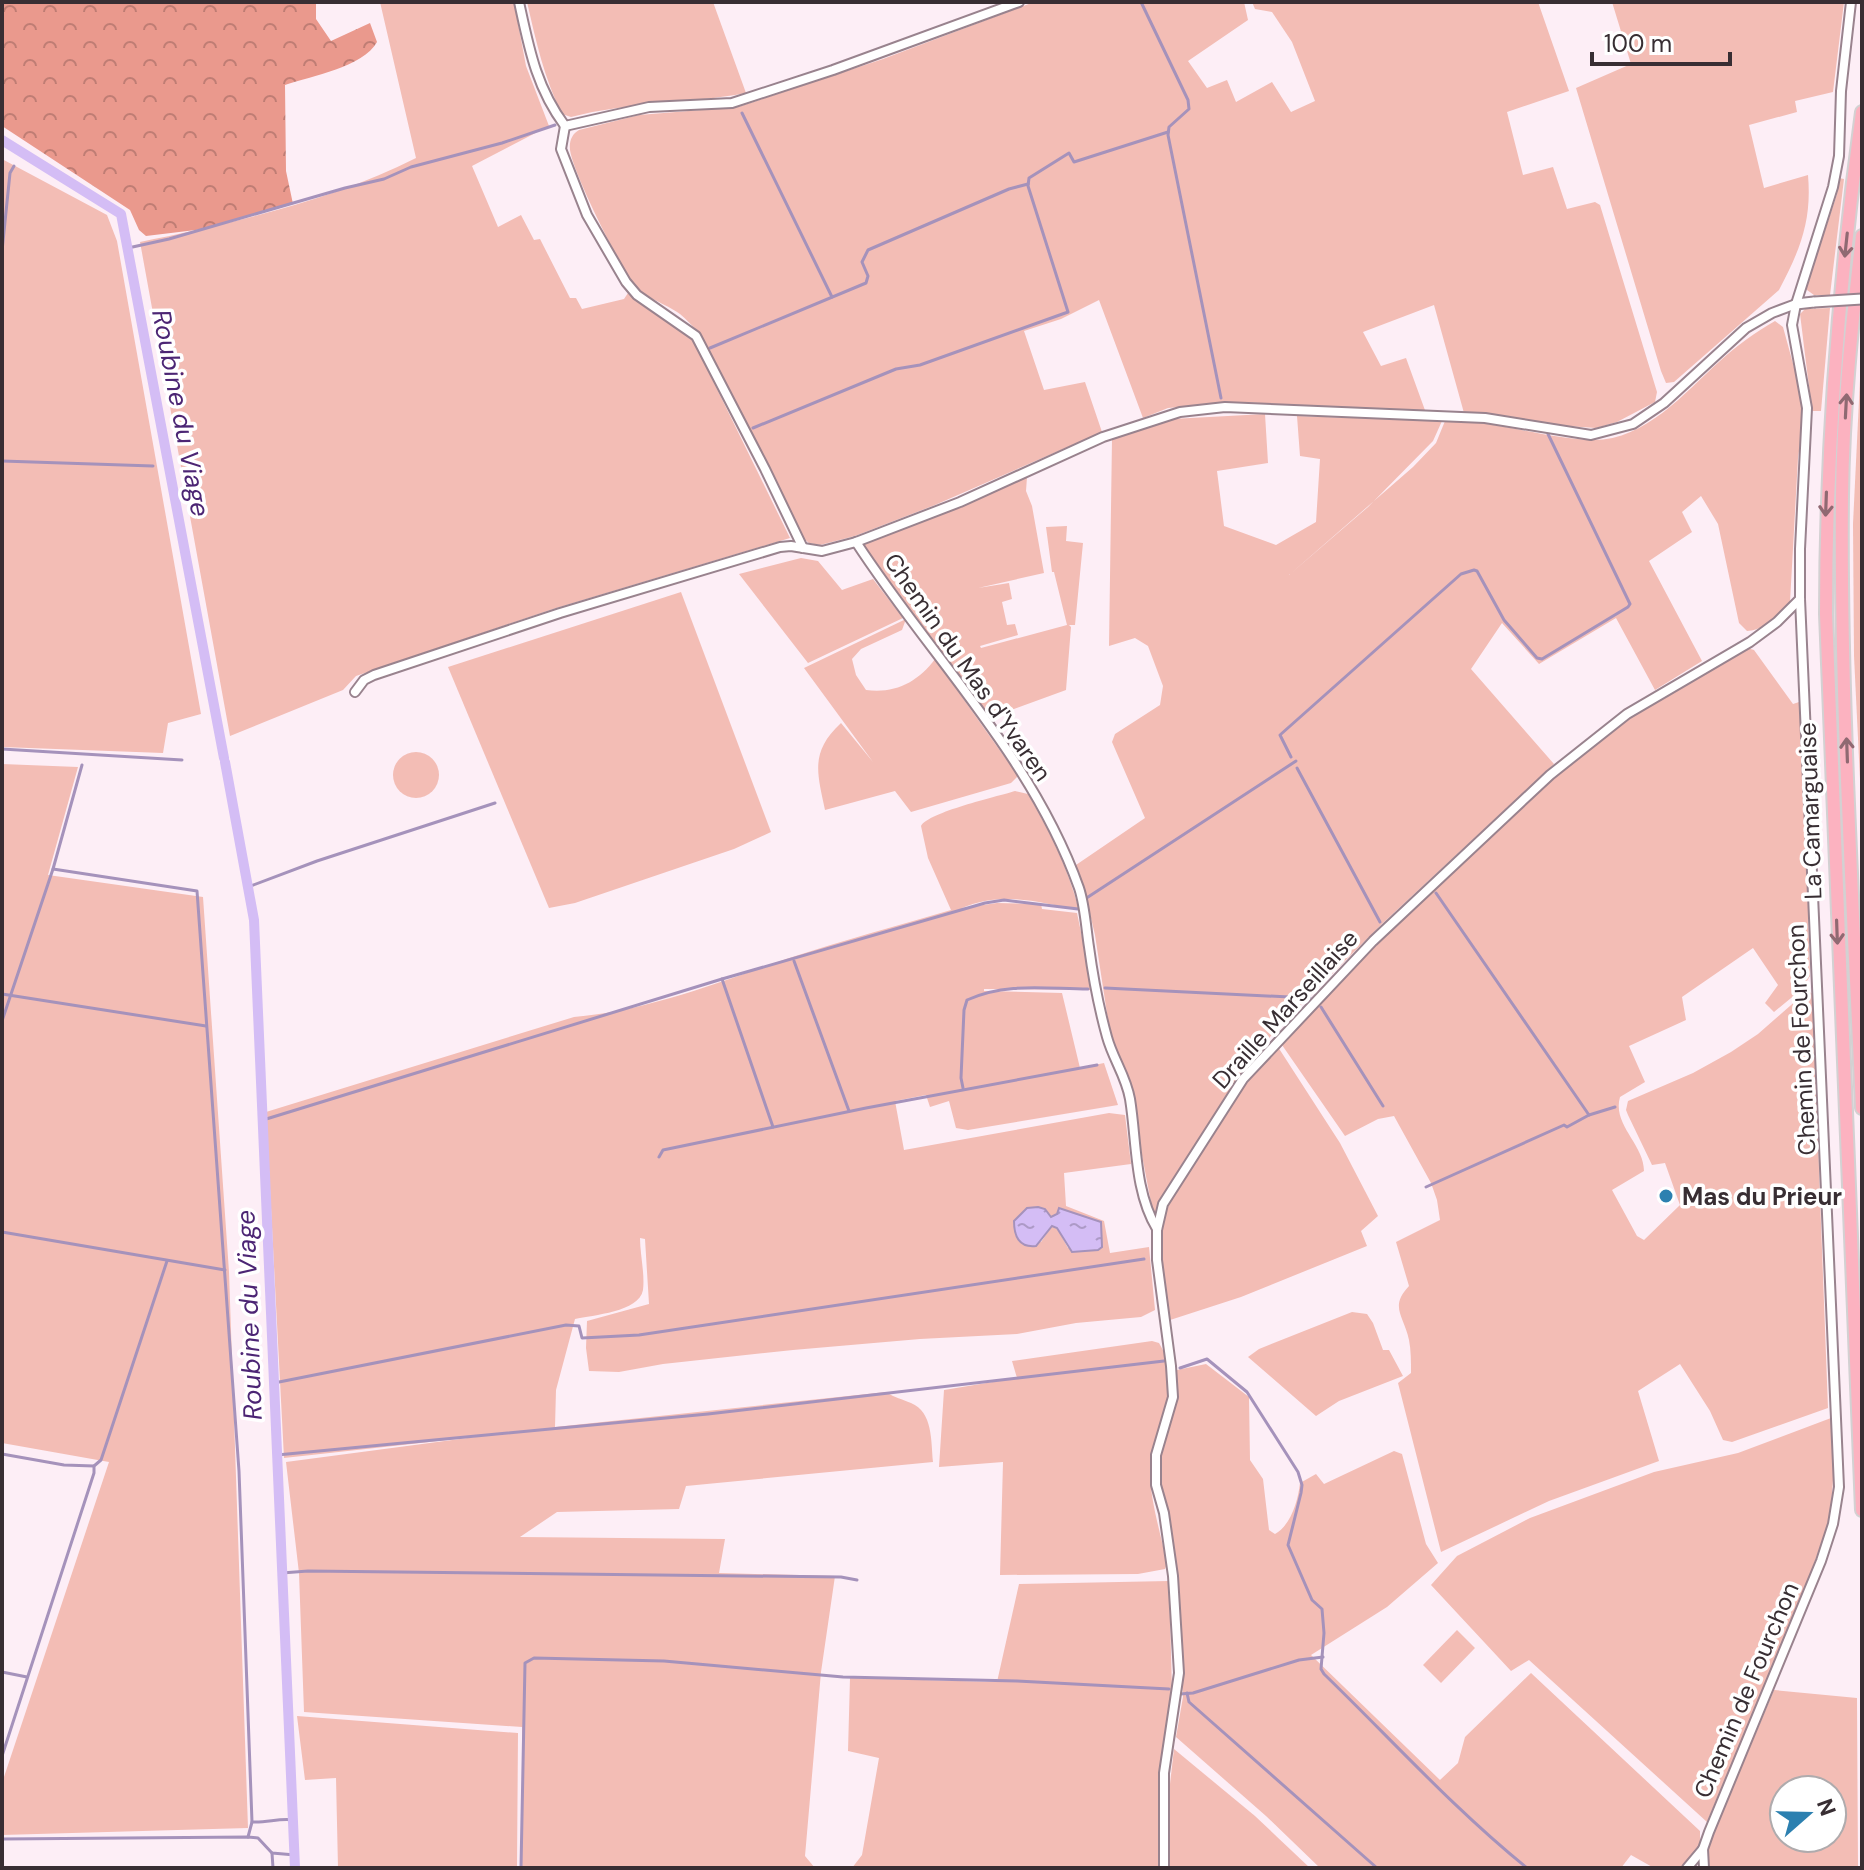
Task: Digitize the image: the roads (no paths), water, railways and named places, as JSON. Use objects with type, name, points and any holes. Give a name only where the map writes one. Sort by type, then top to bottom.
[{"type":"highway","name":"La Camarguaise","points":[[1862,112],[1835,344],[1826,519],[1829,734],[1862,1510]]},
{"type":"highway","name":"La Camarguaise","points":[[1862,236],[1848,378],[1842,493],[1842,588],[1862,1108]]},
{"type":"street","points":[[519,2],[532,64],[555,113],[565,126],[561,149],[587,215],[626,282],[637,295],[696,336],[803,548]]},
{"type":"street","points":[[565,126],[649,107],[732,103],[1019,2]]},
{"type":"street","name":"Chemin de Fourchon","points":[[1704,1868],[1703,1849],[1821,1561],[1833,1524],[1839,1487],[1800,599],[1807,408],[1792,325],[1833,187],[1839,156],[1841,91],[1851,2]]},
{"type":"street","points":[[355,692],[364,680],[374,675],[532,622],[780,547],[822,551],[856,542],[960,502],[1103,437],[1180,412],[1225,407],[1485,418],[1591,435],[1633,424],[1664,403],[1746,328],[1772,313],[1796,304],[1862,299]]},
{"type":"street","name":"Chemin du Mas d'Yvaren","points":[[856,542],[879,577],[952,671],[1015,763],[1055,835],[1077,883],[1107,1038],[1126,1080],[1138,1168],[1157,1230]]},
{"type":"street","name":"Draille Marseillaise","points":[[1164,1868],[1164,1773],[1179,1673],[1173,1576],[1164,1513],[1156,1485],[1156,1455],[1173,1397],[1159,1273],[1157,1230],[1163,1204],[1243,1079],[1373,941],[1561,766],[1627,714],[1750,642],[1777,622],[1800,599]]},
{"type":"street","points":[[1687,1868],[1703,1849]]},
{"type":"water","points":[[1027,1208],[1045,1209],[1051,1217],[1057,1214],[1059,1208],[1101,1222],[1102,1247],[1072,1252],[1057,1228],[1052,1226],[1036,1246],[1025,1245],[1016,1236],[1014,1221]]},
{"type":"waterway","points":[[1141,2],[1188,100],[1189,109],[1169,127],[1168,135],[1221,398]]},
{"type":"waterway","points":[[742,113],[832,297]]},
{"type":"waterway","points":[[128,248],[384,179],[411,167],[502,143],[555,125]]},
{"type":"waterway","points":[[753,428],[896,369],[920,365],[1068,312],[1028,186],[1029,178],[1069,153],[1074,162],[1168,132]]},
{"type":"waterway","name":"Roubine du Viage","points":[[2,140],[121,214],[224,758]]},
{"type":"waterway","points":[[2,251],[10,173],[14,166]]},
{"type":"waterway","points":[[710,348],[866,283],[868,276],[862,262],[868,250],[1009,189],[1028,184]]},
{"type":"waterway","points":[[1291,757],[1280,735],[1461,574],[1477,571],[1504,620],[1537,658],[1542,659],[1628,607],[1630,604],[1548,434]]},
{"type":"waterway","points":[[2,461],[153,466]]},
{"type":"waterway","points":[[2,749],[182,760]]},
{"type":"waterway","points":[[1085,899],[1296,761]]},
{"type":"waterway","name":"Roubine du Viage","points":[[225,762],[254,920],[295,1868]]},
{"type":"waterway","points":[[2,1021],[53,869],[82,765]]},
{"type":"waterway","points":[[1297,768],[1380,922]]},
{"type":"waterway","points":[[248,887],[495,803]]},
{"type":"waterway","points":[[53,869],[197,891],[239,1471],[252,1822],[248,1837]]},
{"type":"waterway","points":[[1436,893],[1589,1115]]},
{"type":"waterway","points":[[263,1120],[722,979],[985,903],[1004,900],[1078,909]]},
{"type":"waterway","points":[[794,961],[849,1111]]},
{"type":"waterway","points":[[722,979],[773,1127]]},
{"type":"waterway","points":[[1105,988],[1310,998]]},
{"type":"waterway","points":[[963,1088],[964,1010],[967,1000],[1012,989],[1088,989]]},
{"type":"waterway","points":[[2,994],[206,1026]]},
{"type":"waterway","points":[[1321,1007],[1383,1106]]},
{"type":"waterway","points":[[659,1157],[663,1150],[1097,1065]]},
{"type":"waterway","points":[[1426,1187],[1564,1125],[1567,1127],[1589,1115],[1615,1107]]},
{"type":"waterway","points":[[2,1232],[225,1270]]},
{"type":"waterway","points":[[274,1383],[566,1325],[579,1326],[582,1338],[639,1335],[1144,1259]]},
{"type":"waterway","points":[[2,1756],[94,1466],[101,1460],[167,1261]]},
{"type":"waterway","points":[[1180,1368],[1207,1359],[1247,1392],[1298,1472],[1301,1493],[1288,1545],[1312,1600],[1322,1609],[1321,1669],[1324,1674],[1448,1798],[1527,1868]]},
{"type":"waterway","points":[[277,1455],[708,1414],[1164,1361]]},
{"type":"waterway","points":[[2,1454],[64,1465],[94,1466]]},
{"type":"waterway","points":[[282,1573],[841,1577],[857,1580]]},
{"type":"waterway","points":[[1180,1694],[1193,1693],[1299,1660],[1323,1657]]},
{"type":"waterway","points":[[521,1868],[525,1663],[534,1658],[664,1661],[843,1677],[1017,1681],[1169,1689]]},
{"type":"waterway","points":[[2,1672],[27,1677]]},
{"type":"waterway","points":[[1187,1693],[1189,1702],[1377,1868]]},
{"type":"waterway","points":[[252,1822],[293,1820]]},
{"type":"waterway","points":[[2,1839],[248,1837],[258,1838],[272,1853],[295,1855]]},
{"type":"waterway","points":[[272,1853],[273,1868]]},
{"type":"place","name":"Mas du Prieur","points":[[1666,1196]]}]
